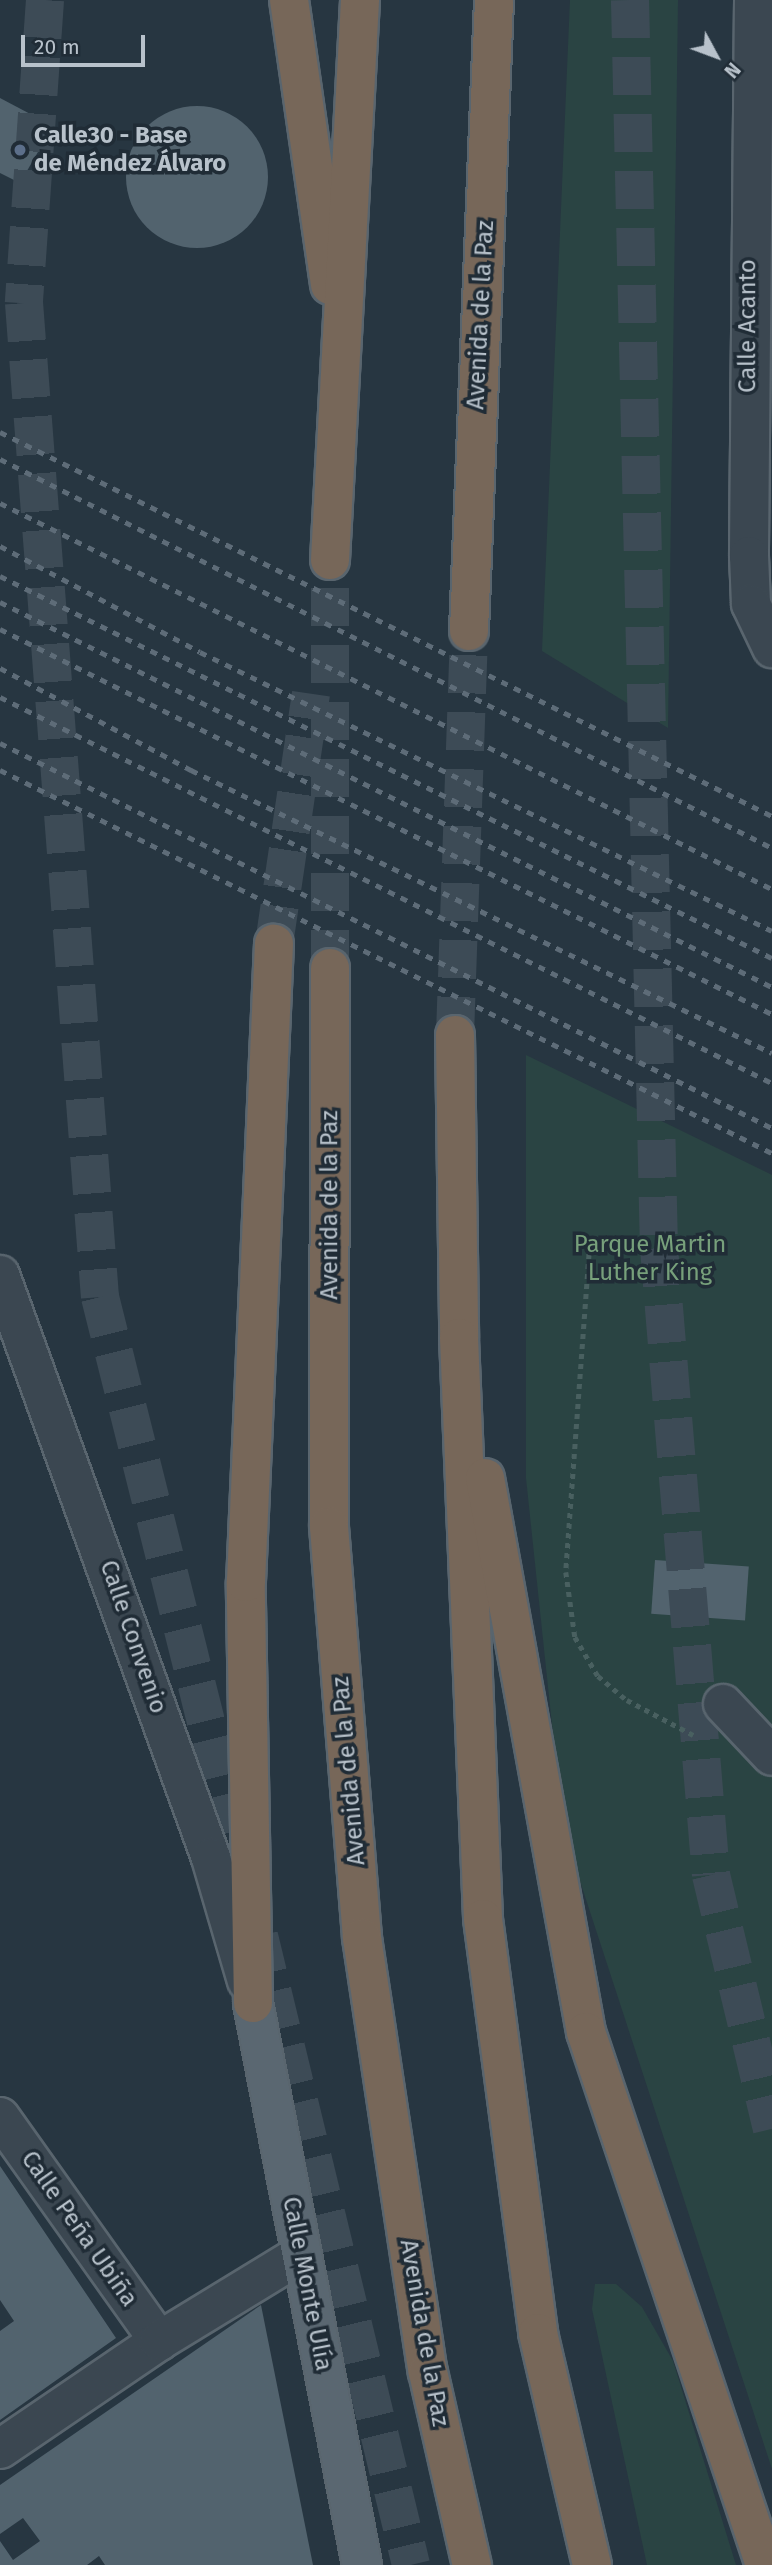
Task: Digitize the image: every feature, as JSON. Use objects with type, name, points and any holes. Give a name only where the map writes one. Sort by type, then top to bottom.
[{"type":"highway","points":[[289,0],[343,374]]},
{"type":"highway","points":[[330,560],[343,374],[360,0]]},
{"type":"highway","name":"Avenida de la Paz","points":[[469,631],[495,69],[494,0]]},
{"type":"highway","points":[[495,69],[517,0]]},
{"type":"highway","points":[[253,2003],[246,1582],[274,944]]},
{"type":"highway","name":"Avenida de la Paz","points":[[330,968],[329,1527],[362,1938],[428,2372],[472,2565]]},
{"type":"highway","points":[[454,1035],[459,1338],[483,1919],[538,2333],[592,2565]]},
{"type":"highway","points":[[459,1338],[586,2032],[765,2565]]},
{"type":"main road","name":"Calle Monte Ulía","points":[[253,2003],[362,2565]]},
{"type":"street","name":"Calle Acanto","points":[[754,0],[749,556],[751,604],[772,648]]},
{"type":"street","name":"Calle Convenio","points":[[0,1275],[11,1329],[211,1858],[253,2003]]},
{"type":"street","points":[[723,1704],[772,1756]]},
{"type":"street","name":"Calle Peña Ubiña","points":[[1,2122],[159,2341]]},
{"type":"street","points":[[0,2449],[159,2341],[300,2255]]},
{"type":"path","points":[[590,1244],[566,1572],[575,1637],[598,1676],[627,1700],[704,1740]]},
{"type":"green space","points":[[570,0],[678,0],[668,728],[542,651]]},
{"type":"green space","name":"Parque Martin Luther King","points":[[526,1055],[772,1175],[772,2469],[563,1829],[526,1478]]},
{"type":"green space","points":[[595,2284],[616,2284],[642,2307],[673,2361],[736,2565],[647,2565],[592,2309]]},
{"type":"building","name":"Calle30 - Base de Méndez Álvaro","points":[[0,98],[53,126],[20,183],[0,173]]},
{"type":"building","points":[[197,106],[224,111],[247,127],[263,150],[268,177],[263,204],[247,227],[224,243],[197,248],[170,243],[147,227],[131,204],[126,177],[131,150],[147,127],[170,111]]},
{"type":"building","points":[[655,1560],[749,1567],[745,1620],[651,1614]]},
{"type":"building","points":[[0,2166],[116,2338],[0,2420],[0,2331],[14,2321],[0,2300]]},
{"type":"building","points":[[261,2305],[313,2565],[105,2565],[99,2556],[87,2565],[0,2565],[0,2541],[13,2560],[40,2541],[23,2518],[0,2534],[0,2485]]},
{"type":"tunnel","points":[[45,0],[24,303],[100,1297],[244,1874]]},
{"type":"tunnel","points":[[630,0],[659,1248],[711,1875],[772,2129]]},
{"type":"tunnel","points":[[330,560],[330,968]]},
{"type":"tunnel","points":[[455,1035],[469,631]]},
{"type":"tunnel","points":[[274,944],[311,694]]},
{"type":"tunnel","points":[[259,1936],[411,2565]]},
{"type":"railway","points":[[0,432],[772,816]]},
{"type":"railway","points":[[0,459],[772,848]]},
{"type":"railway","points":[[0,503],[772,889]]},
{"type":"railway","points":[[0,546],[200,652],[772,931]]},
{"type":"railway","points":[[0,576],[772,958]]},
{"type":"railway","points":[[0,602],[772,987]]},
{"type":"railway","points":[[0,629],[772,1014]]},
{"type":"railway","points":[[0,668],[191,770],[772,1053]]},
{"type":"railway","points":[[0,697],[772,1083]]},
{"type":"railway","points":[[0,743],[772,1128]]},
{"type":"railway","points":[[0,770],[772,1153]]},
{"type":"place","name":"Calle30 - Base de Méndez Álvaro","points":[[20,150]]}]
